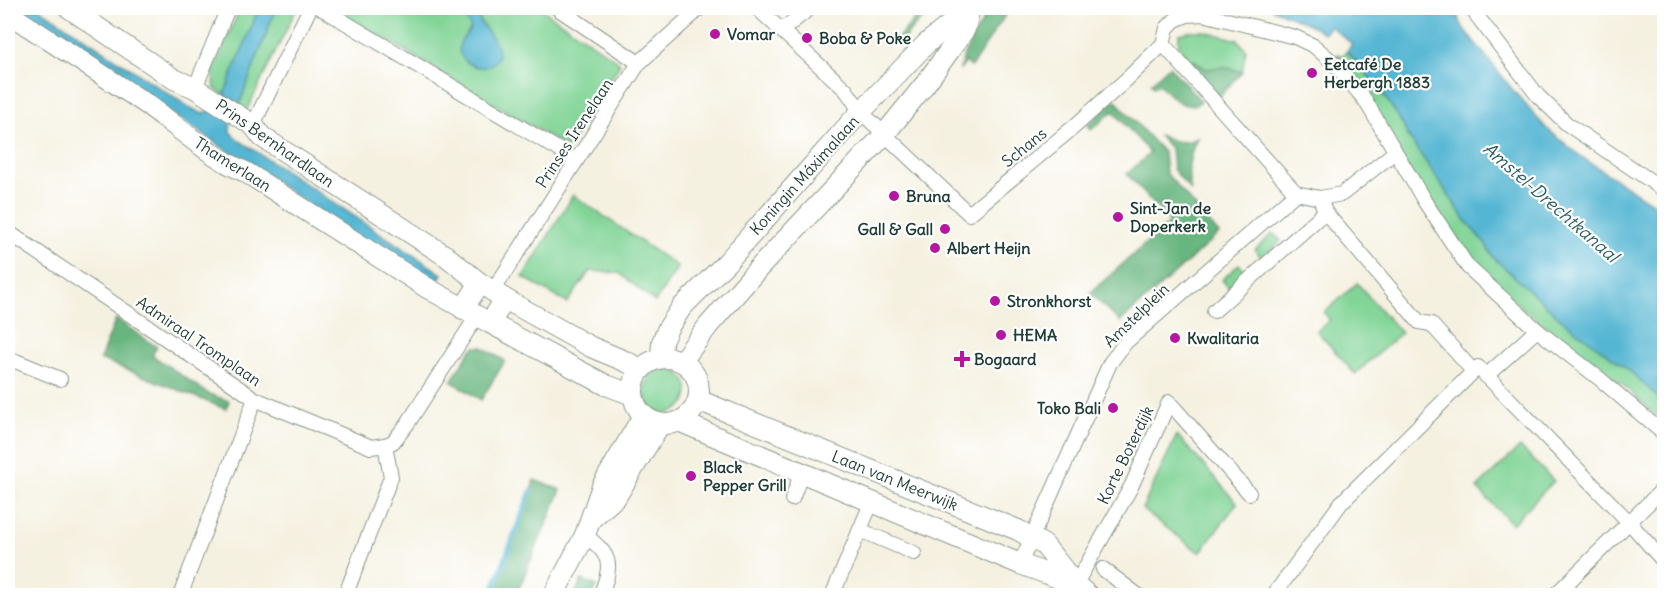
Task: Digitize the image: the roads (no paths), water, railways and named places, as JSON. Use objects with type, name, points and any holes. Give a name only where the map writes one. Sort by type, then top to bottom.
[{"type":"street","name":"Prins Bernhardlaan","points":[[69,8],[91,14],[174,79],[195,88],[253,125],[262,137],[446,256],[492,291]]},
{"type":"street","points":[[195,88],[228,8]]},
{"type":"street","points":[[253,125],[310,8]]},
{"type":"street","points":[[321,8],[576,160]]},
{"type":"street","points":[[557,8],[639,63]]},
{"type":"street","name":"Prinses Irenelaan","points":[[492,291],[639,63],[700,8]]},
{"type":"street","name":"Schans","points":[[757,8],[846,90],[861,112],[970,218],[1163,44],[1173,14],[1203,14],[1295,37],[1314,46],[1335,64],[1365,100],[1425,202],[1468,267],[1537,330],[1665,434]]},
{"type":"street","points":[[781,31],[810,8]]},
{"type":"street","name":"Koningin Máximalaan","points":[[661,358],[662,342],[682,307],[926,44],[970,8]]},
{"type":"street","name":"Koningin Máximalaan","points":[[682,362],[708,326],[756,271],[884,135],[965,29],[970,8]]},
{"type":"street","points":[[1471,8],[1538,96],[1567,124],[1665,190]]},
{"type":"street","name":"Thamerlaan","points":[[8,13],[163,115],[175,127],[227,164],[247,172],[429,289],[606,385],[633,395]]},
{"type":"street","points":[[1163,44],[1296,193],[1320,198],[1342,194],[1395,152]]},
{"type":"street","name":"Amstelplein","points":[[1020,564],[1110,363],[1126,342],[1296,193]]},
{"type":"street","points":[[1320,198],[1325,212],[1419,322],[1431,324],[1630,523],[1665,562]]},
{"type":"street","points":[[1214,311],[1325,212]]},
{"type":"street","name":"Admiraal Tromplaan","points":[[8,232],[255,399],[371,447],[385,445]]},
{"type":"street","points":[[477,316],[492,291]]},
{"type":"street","points":[[345,596],[391,477],[385,445],[393,442],[408,423],[492,291]]},
{"type":"street","points":[[492,291],[591,347],[641,369]]},
{"type":"street","points":[[1273,596],[1341,503],[1479,372],[1537,330]]},
{"type":"street","points":[[8,358],[60,379]]},
{"type":"street","points":[[661,358],[682,362],[695,374],[699,385],[698,400],[694,409],[681,422],[668,424],[652,420],[636,407],[633,384],[641,369],[648,363],[661,358]]},
{"type":"street","points":[[180,596],[255,399]]},
{"type":"street","name":"Laan van Meerwijk","points":[[698,400],[1032,537],[1044,545],[1078,592]]},
{"type":"street","name":"Korte Boterdijk","points":[[1078,592],[1131,487],[1169,402],[1249,493]]},
{"type":"street","points":[[553,596],[588,526],[616,497],[652,420]]},
{"type":"street","name":"Laan van Meerwijk","points":[[681,422],[1020,564],[1078,592]]},
{"type":"street","points":[[792,499],[802,472]]},
{"type":"street","points":[[1554,596],[1665,488]]},
{"type":"street","name":"Laan van Meerwijk","points":[[832,596],[872,501]]},
{"type":"street","points":[[588,526],[608,561],[608,577],[600,596]]},
{"type":"street","points":[[860,530],[914,553]]},
{"type":"street","points":[[1103,569],[1139,596]]},
{"type":"water","points":[[12,8],[39,8],[187,106],[203,114],[212,109],[231,121],[230,132],[240,141],[442,274],[434,287]]},
{"type":"water","points":[[259,8],[276,8],[239,105],[224,95]]},
{"type":"water","points":[[454,8],[474,8],[497,47],[498,57],[493,63],[486,67],[479,67],[472,65],[462,56],[459,50],[460,44],[471,28],[465,16]]},
{"type":"water","name":"Amstel-Drechtkanaal","points":[[1271,8],[1453,8],[1464,29],[1546,128],[1583,158],[1664,211],[1664,403],[1630,371],[1562,320],[1494,258],[1408,136],[1389,102],[1347,51],[1352,44],[1330,26],[1324,33]]},
{"type":"waterway","points":[[491,596],[531,491]]},
{"type":"place","name":"Vomar","points":[[715,34]]},
{"type":"place","name":"Boba & Poke","points":[[807,38]]},
{"type":"place","name":"Eetcafé De Herbergh 1883","points":[[1312,73]]},
{"type":"place","name":"Bruna","points":[[894,196]]},
{"type":"place","name":"Sint-Jan de Doperkerk","points":[[1118,217]]},
{"type":"place","name":"Gall & Gall","points":[[945,229]]},
{"type":"place","name":"Albert Heijn","points":[[935,248]]},
{"type":"place","name":"Stronkhorst","points":[[995,301]]},
{"type":"place","name":"HEMA","points":[[1001,335]]},
{"type":"place","name":"Kwalitaria","points":[[1175,338]]},
{"type":"place","name":"Bogaard","points":[[962,359]]},
{"type":"place","name":"Toko Bali","points":[[1113,408]]},
{"type":"place","name":"Black Pepper Grill","points":[[691,476]]}]
